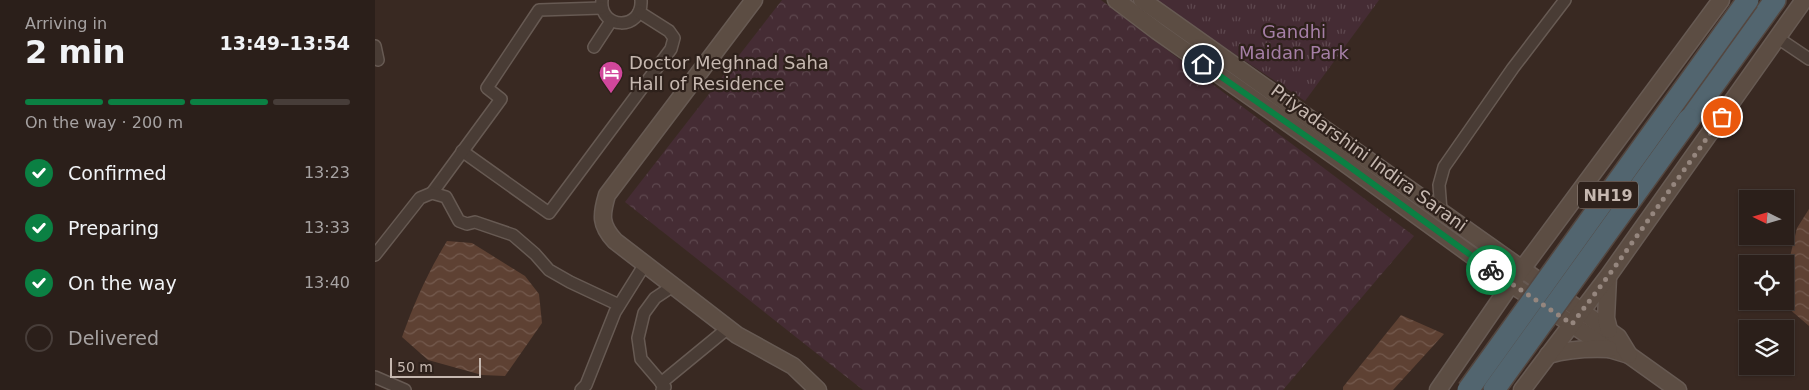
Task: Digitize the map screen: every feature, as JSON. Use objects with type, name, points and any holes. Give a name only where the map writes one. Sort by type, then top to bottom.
[{"type":"highway","name":"NH19","points":[[1468,390],[1748,0]]},
{"type":"highway","name":"NH19","points":[[1494,390],[1775,0]]},
{"type":"street","points":[[754,0],[607,195],[602,212],[605,230],[615,241],[737,335],[793,366],[818,390]]},
{"type":"street","name":"Priyadarshini Indira Sarani","points":[[1117,0],[1157,31],[1343,162],[1511,284],[1609,349],[1629,355],[1678,390]]},
{"type":"street","name":"Priyadarshini Indira Sarani","points":[[1142,0],[1609,330],[1618,337],[1629,355]]},
{"type":"street","points":[[1441,211],[1439,185],[1444,167],[1513,68],[1565,0]]},
{"type":"street","points":[[1438,390],[1511,284],[1721,0]]},
{"type":"street","points":[[1522,390],[1607,277],[1805,0]]},
{"type":"street","points":[[375,255],[420,198],[432,193],[501,99],[487,88],[539,10],[602,4],[606,17],[611,21],[624,23],[636,17],[640,6],[669,31],[674,38],[671,49],[549,213],[463,151]]},
{"type":"street","points":[[594,47],[611,21]]},
{"type":"street","points":[[1778,38],[1809,59]]},
{"type":"street","points":[[375,46],[379,60]]},
{"type":"street","points":[[432,193],[446,197],[459,221],[467,224],[475,222],[513,236],[535,254],[549,270],[619,305]]},
{"type":"street","points":[[1486,243],[1522,254],[1539,247]]},
{"type":"street","points":[[1476,259],[1492,283],[1496,307]]},
{"type":"street","points":[[581,390],[585,385],[615,312],[645,264]]},
{"type":"street","points":[[1607,277],[1606,318],[1609,330]]},
{"type":"street","points":[[673,286],[655,298],[644,313],[638,338],[641,359],[662,386],[728,328]]},
{"type":"street","points":[[1549,355],[1565,350],[1609,349]]},
{"type":"street","points":[[375,377],[405,390]]},
{"type":"green space","points":[[782,0],[1101,0],[1414,236],[1283,390],[863,390],[625,202]]},
{"type":"green space","name":"Gandhi Maidan Park","points":[[1154,0],[1379,0],[1305,101]]},
{"type":"water","points":[[1809,209],[1809,326],[1790,310],[1794,310],[1794,255],[1790,255],[1797,228]]},
{"type":"water","points":[[447,241],[472,243],[525,276],[539,294],[542,323],[505,376],[482,375],[428,360],[402,337],[422,288]]},
{"type":"water","points":[[1401,315],[1444,334],[1393,390],[1343,390],[1343,387]]},
{"type":"way so far","points":[[1491,270],[1572,324],[1722,117]]},
{"type":"place","name":"Doctor Meghnad Saha Hall of Residence","points":[[611,94]]},
{"type":"route","points":[[1203,64],[1343,162],[1491,270]]}]
